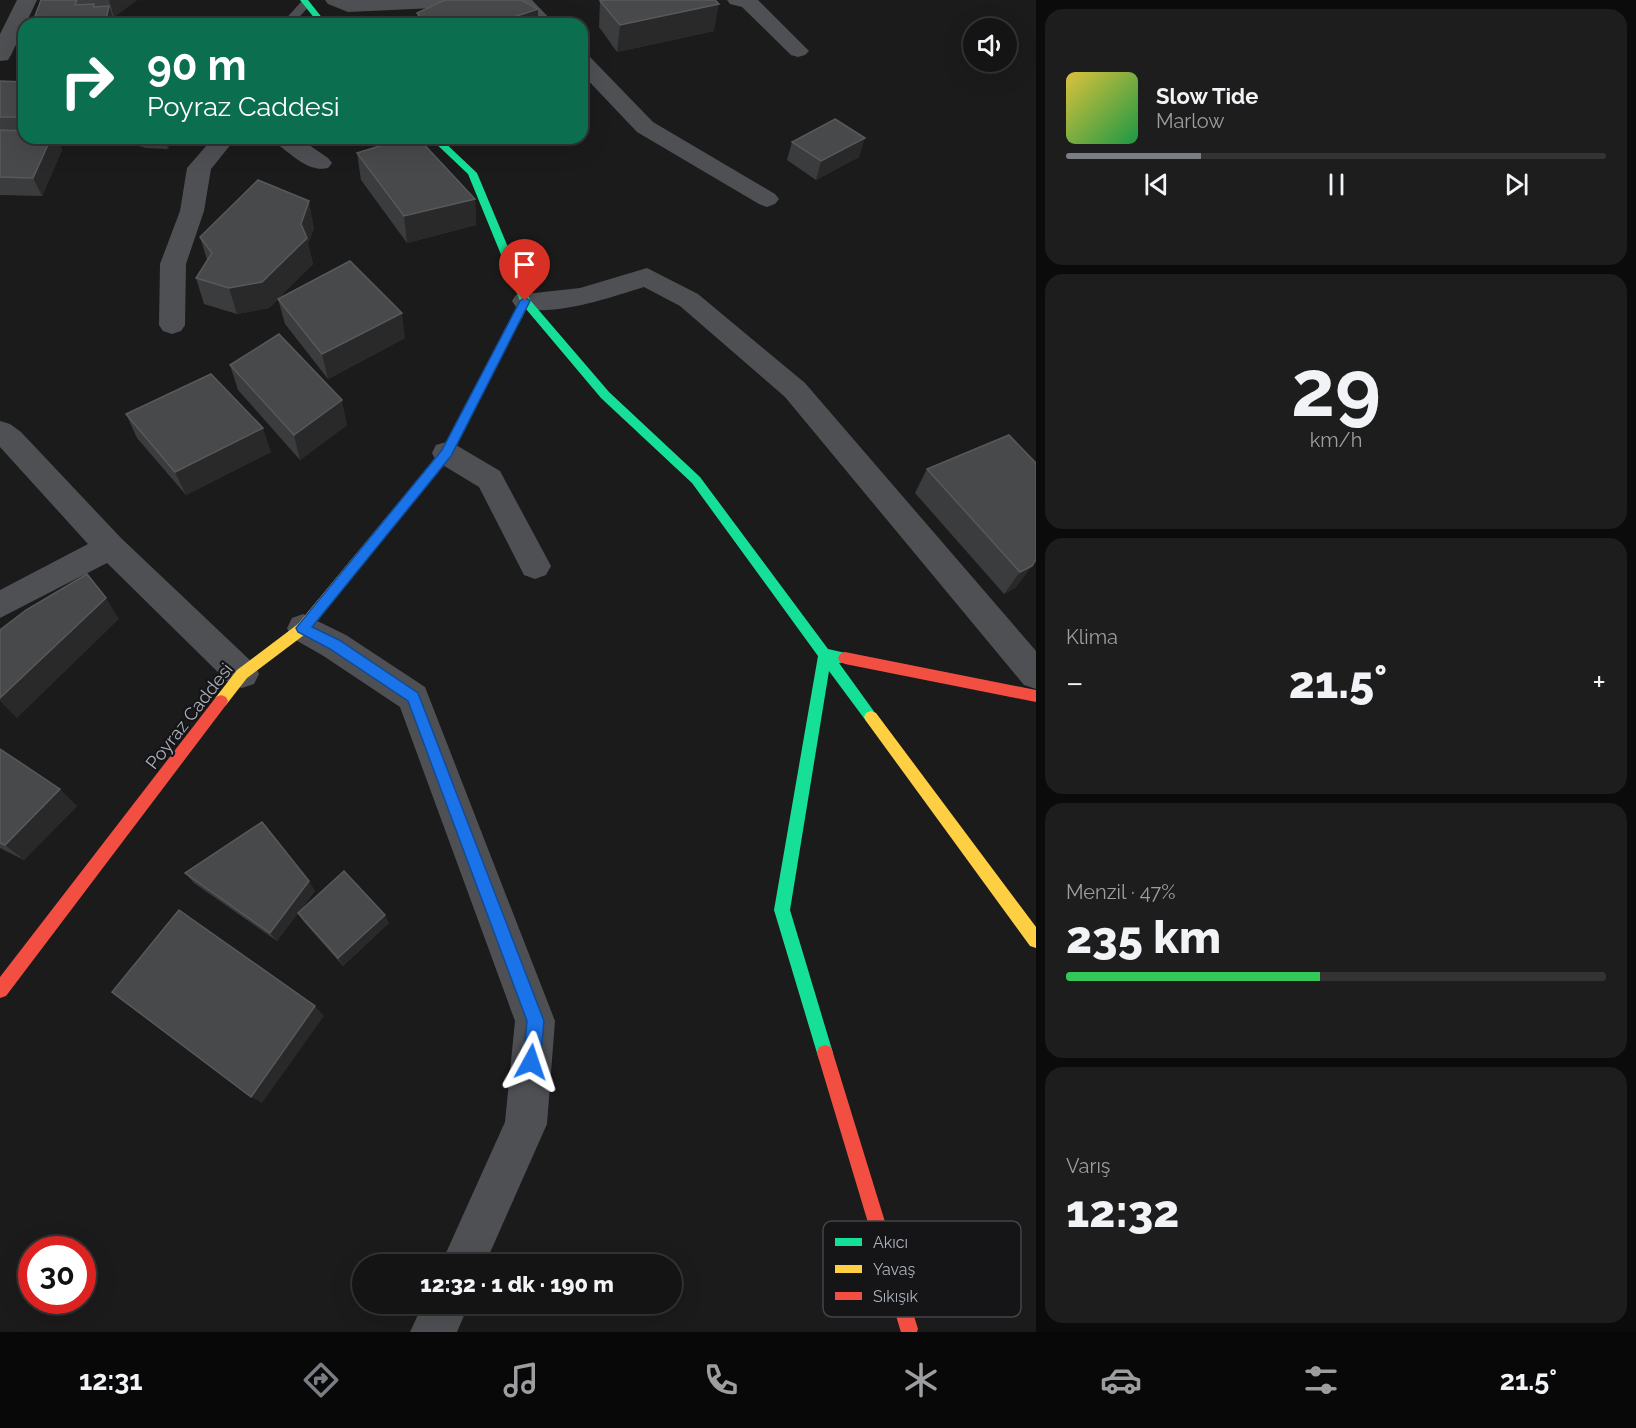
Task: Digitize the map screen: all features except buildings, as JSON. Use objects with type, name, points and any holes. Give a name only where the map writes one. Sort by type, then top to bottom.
[{"type":"street","points":[[18,18],[27,0]]},
{"type":"street","points":[[335,0],[348,6],[478,0]]},
{"type":"street","points":[[521,0],[539,18]]},
{"type":"street","points":[[737,0],[749,3],[798,51]]},
{"type":"street","points":[[304,2],[318,18]]},
{"type":"street","points":[[0,56],[18,19]]},
{"type":"street","points":[[588,68],[645,127],[767,199]]},
{"type":"street","points":[[171,325],[173,264],[192,211],[199,168],[220,144]]},
{"type":"street","points":[[293,144],[320,163]]},
{"type":"street","points":[[441,144],[472,173],[525,301],[605,396],[696,480],[1036,940]]},
{"type":"street","points":[[525,301],[581,297],[647,277],[689,300],[795,390],[1036,675]]},
{"type":"street","name":"Poyraz Caddesi","points":[[0,990],[242,674],[303,628],[447,453],[525,301]]},
{"type":"street","points":[[0,432],[11,440],[110,547],[242,674]]},
{"type":"street","points":[[447,453],[490,479],[535,566]]},
{"type":"street","points":[[0,605],[110,547]]},
{"type":"street","points":[[303,628],[334,645],[413,697],[535,1021],[526,1124],[468,1254]]},
{"type":"street","points":[[825,654],[1036,696]]},
{"type":"street","points":[[825,654],[782,910],[876,1221]]},
{"type":"street","points":[[433,1332],[441,1314]]},
{"type":"street","points":[[905,1317],[909,1329]]},
{"type":"lane","points":[[292,18],[304,2]]},
{"type":"traffic: fast","points":[[304,0],[318,18]]},
{"type":"traffic: fast","points":[[441,144],[472,173],[525,301],[518,315]]},
{"type":"traffic: fast","points":[[525,301],[605,395],[696,480],[871,717]]},
{"type":"traffic: fast","points":[[825,1053],[782,910],[825,654],[845,658]]},
{"type":"traffic: slow","points":[[221,701],[242,674],[303,628],[446,453],[518,315]]},
{"type":"traffic: slow","points":[[871,717],[1036,940]]},
{"type":"traffic: jam","points":[[845,658],[1036,696]]},
{"type":"traffic: jam","points":[[0,990],[221,701]]},
{"type":"traffic: jam","points":[[825,1053],[876,1221]]},
{"type":"traffic: jam","points":[[905,1317],[909,1329]]},
{"type":"route","points":[[525,301],[447,453],[303,628],[334,645],[413,697],[535,1021],[531,1062]]}]
